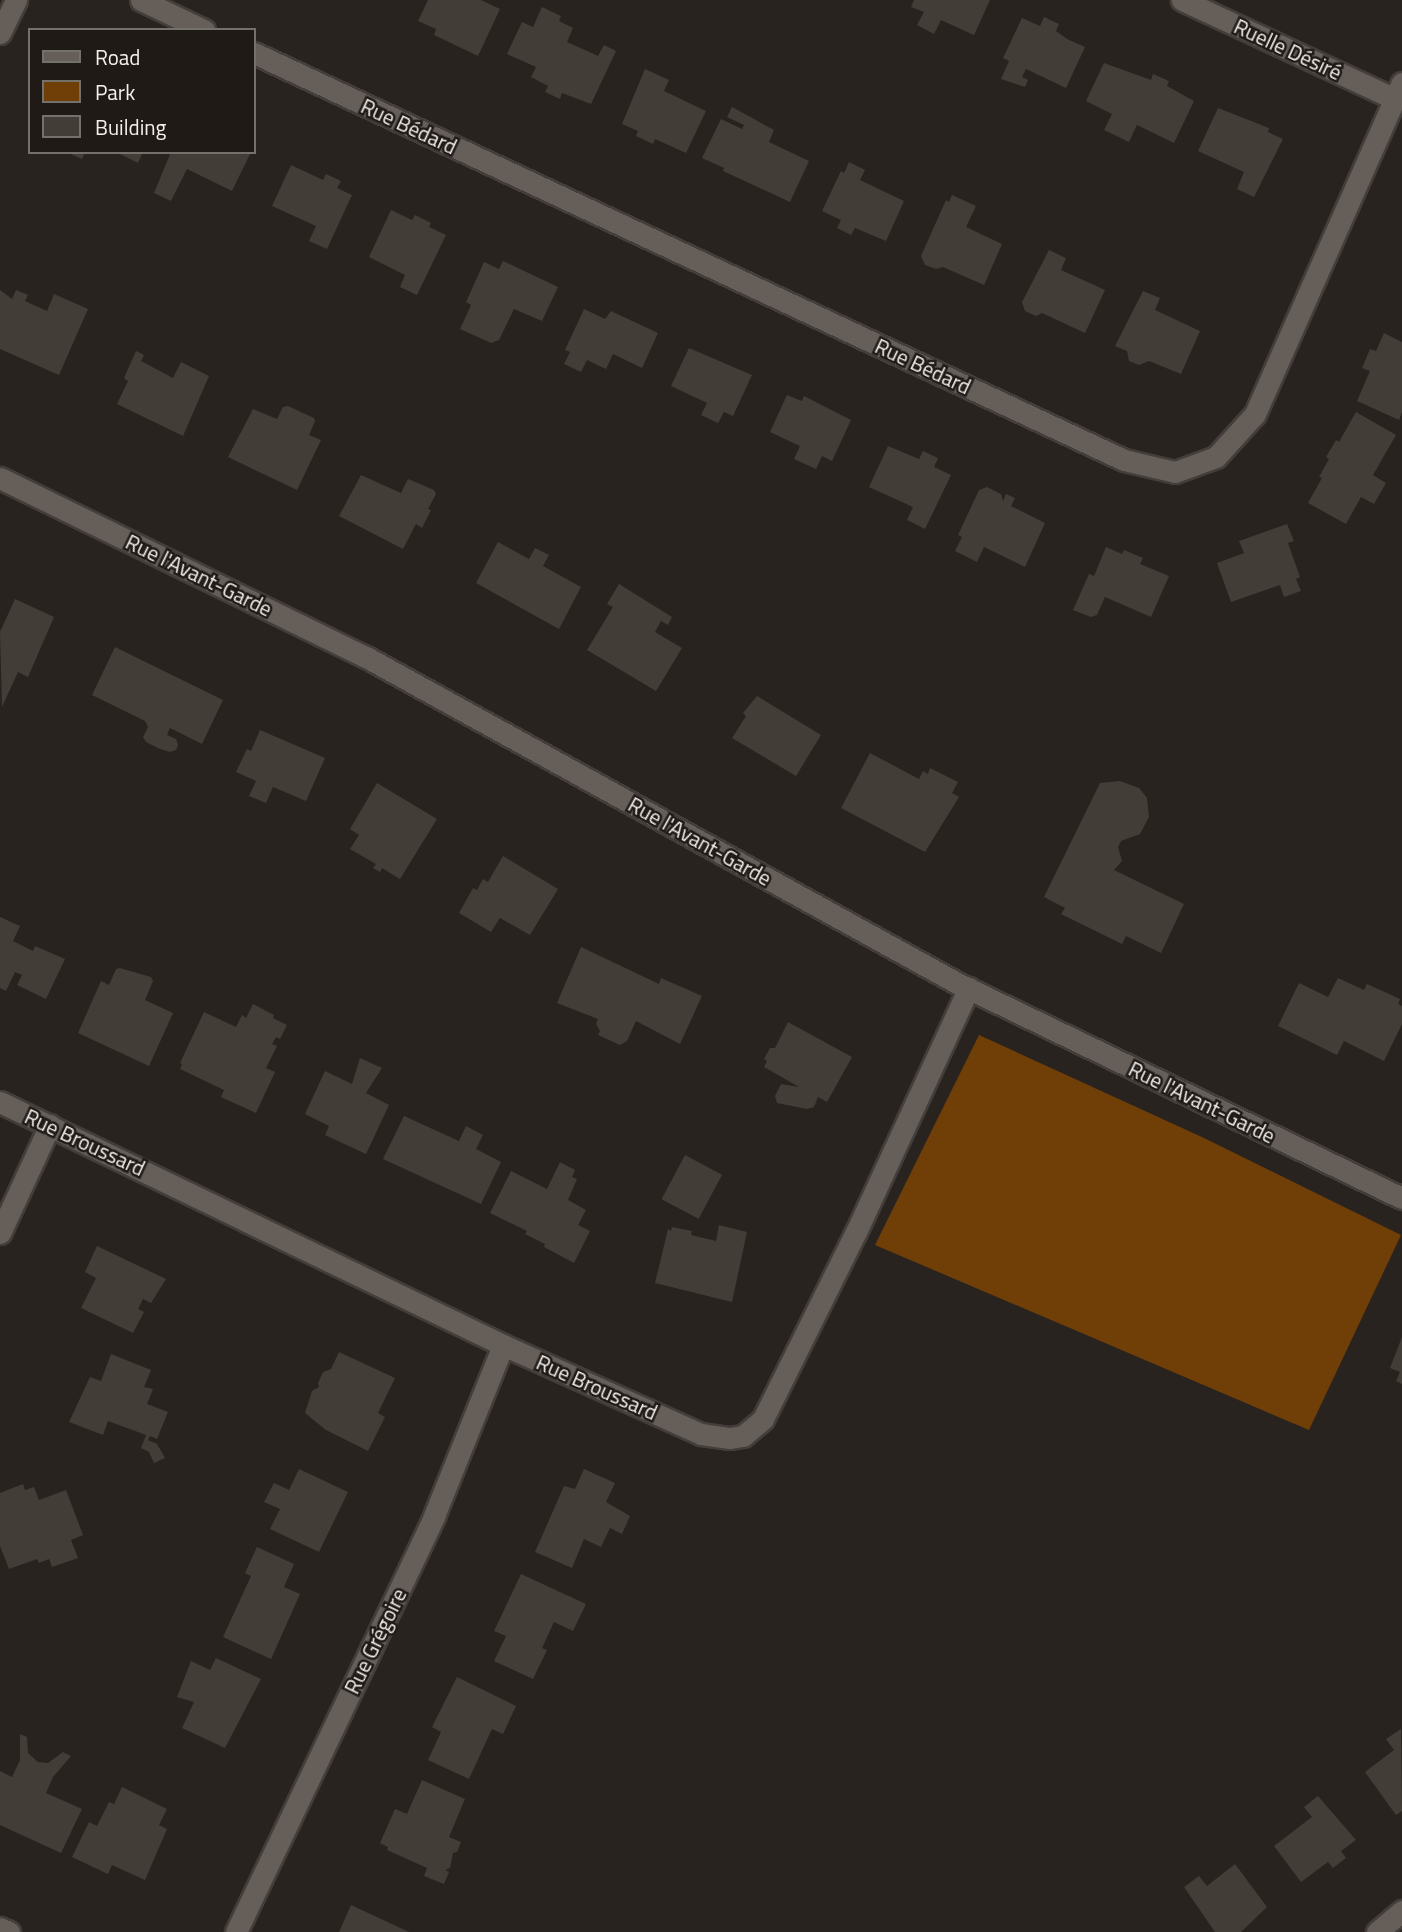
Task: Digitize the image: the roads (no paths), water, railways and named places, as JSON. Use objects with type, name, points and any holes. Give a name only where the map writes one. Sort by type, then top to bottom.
[{"type":"street","points":[[0,33],[16,0]]},
{"type":"street","points":[[141,0],[200,28]]},
{"type":"street","name":"Ruelle Désiré","points":[[1182,0],[1398,91]]},
{"type":"street","name":"Rue Bédard","points":[[256,54],[1124,460],[1175,472],[1216,457],[1255,414],[1398,91]]},
{"type":"street","name":"Rue l'Avant-Garde","points":[[0,478],[366,657],[969,988],[1402,1198]]},
{"type":"street","name":"Rue Broussard","points":[[0,1102],[503,1345],[701,1434],[730,1438],[743,1436],[763,1419],[856,1232],[969,988]]},
{"type":"street","points":[[0,1233],[50,1125]]},
{"type":"street","name":"Rue Grégoire","points":[[236,1932],[434,1516],[503,1345]]},
{"type":"street","points":[[1377,1932],[1402,1911]]},
{"type":"street","points":[[0,1928],[9,1932]]}]
